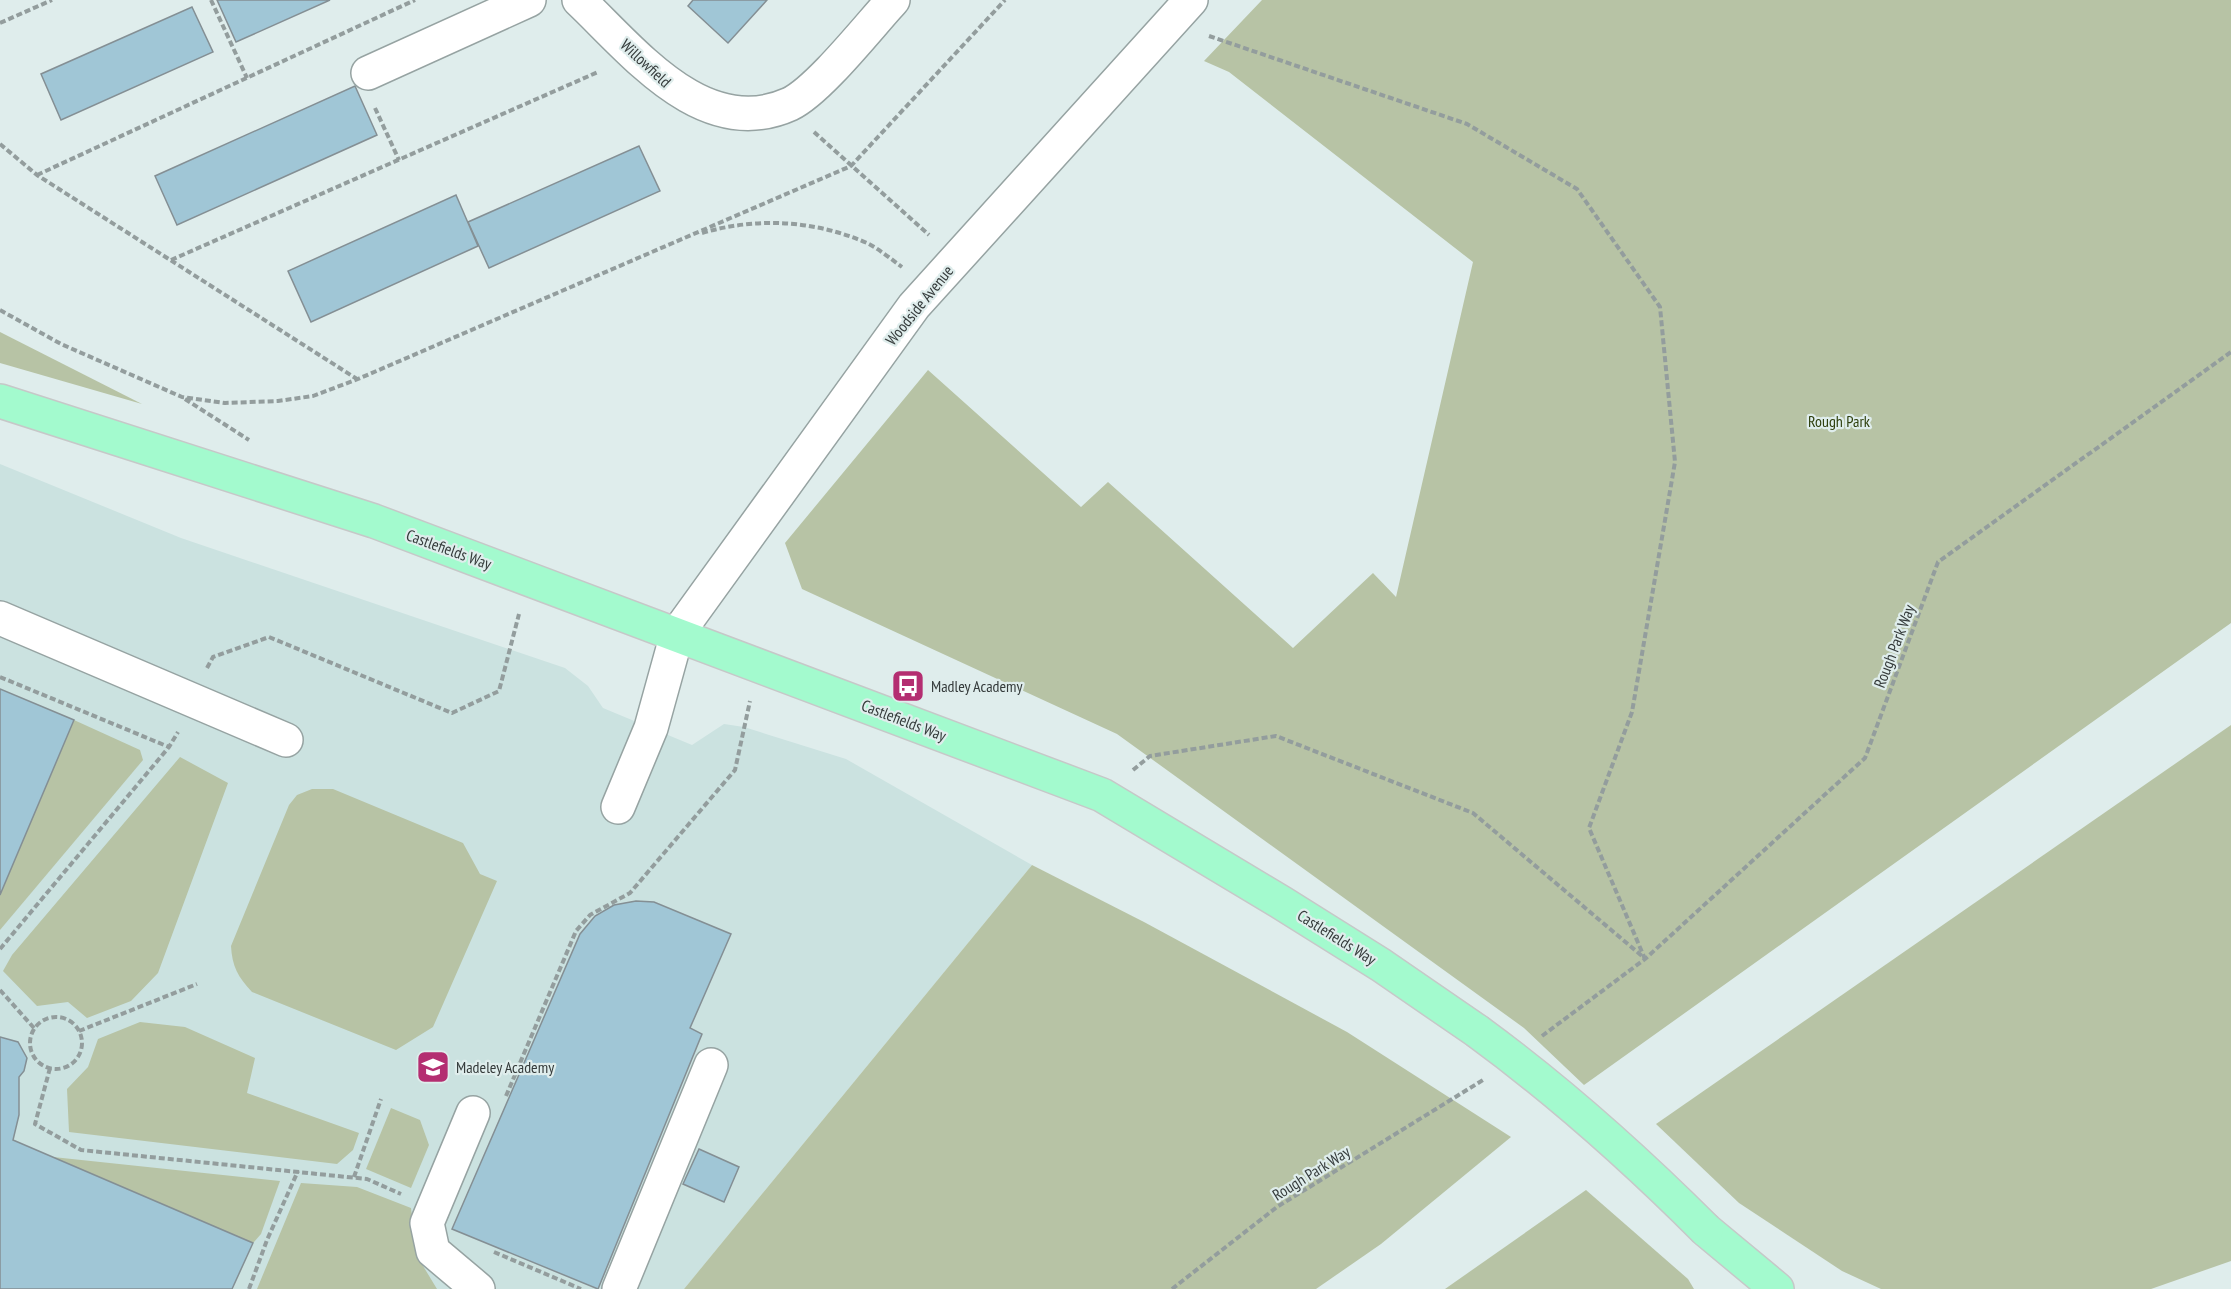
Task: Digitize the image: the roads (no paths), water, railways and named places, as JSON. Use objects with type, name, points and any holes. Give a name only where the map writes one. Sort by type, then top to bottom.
[{"type":"main road","name":"Castlefields Way","points":[[0,401],[375,521],[1102,795],[1302,915],[1477,1031],[1531,1070],[1645,1170],[1706,1230],[1777,1289]]},
{"type":"main road","name":"Castlefields Way","points":[[1706,1230],[1745,1289]]},
{"type":"street","points":[[368,73],[529,0]]},
{"type":"street","name":"Willowfield","points":[[579,0],[672,88],[705,105],[735,115],[762,112],[791,103],[817,83],[893,0]]},
{"type":"street","name":"Woodside Avenue","points":[[677,634],[914,306],[1181,11]]},
{"type":"street","points":[[0,618],[286,740]]},
{"type":"street","points":[[618,807],[651,728],[677,634]]},
{"type":"street","points":[[619,1289],[711,1065]]},
{"type":"street","points":[[473,1113],[427,1223],[434,1251],[478,1289]]},
{"type":"place","name":"Madley Academy","points":[[908,686]]},
{"type":"place","name":"Madeley Academy","points":[[433,1067]]},
{"type":"park label","name":"Rough Park","points":[[1839,421]]}]
